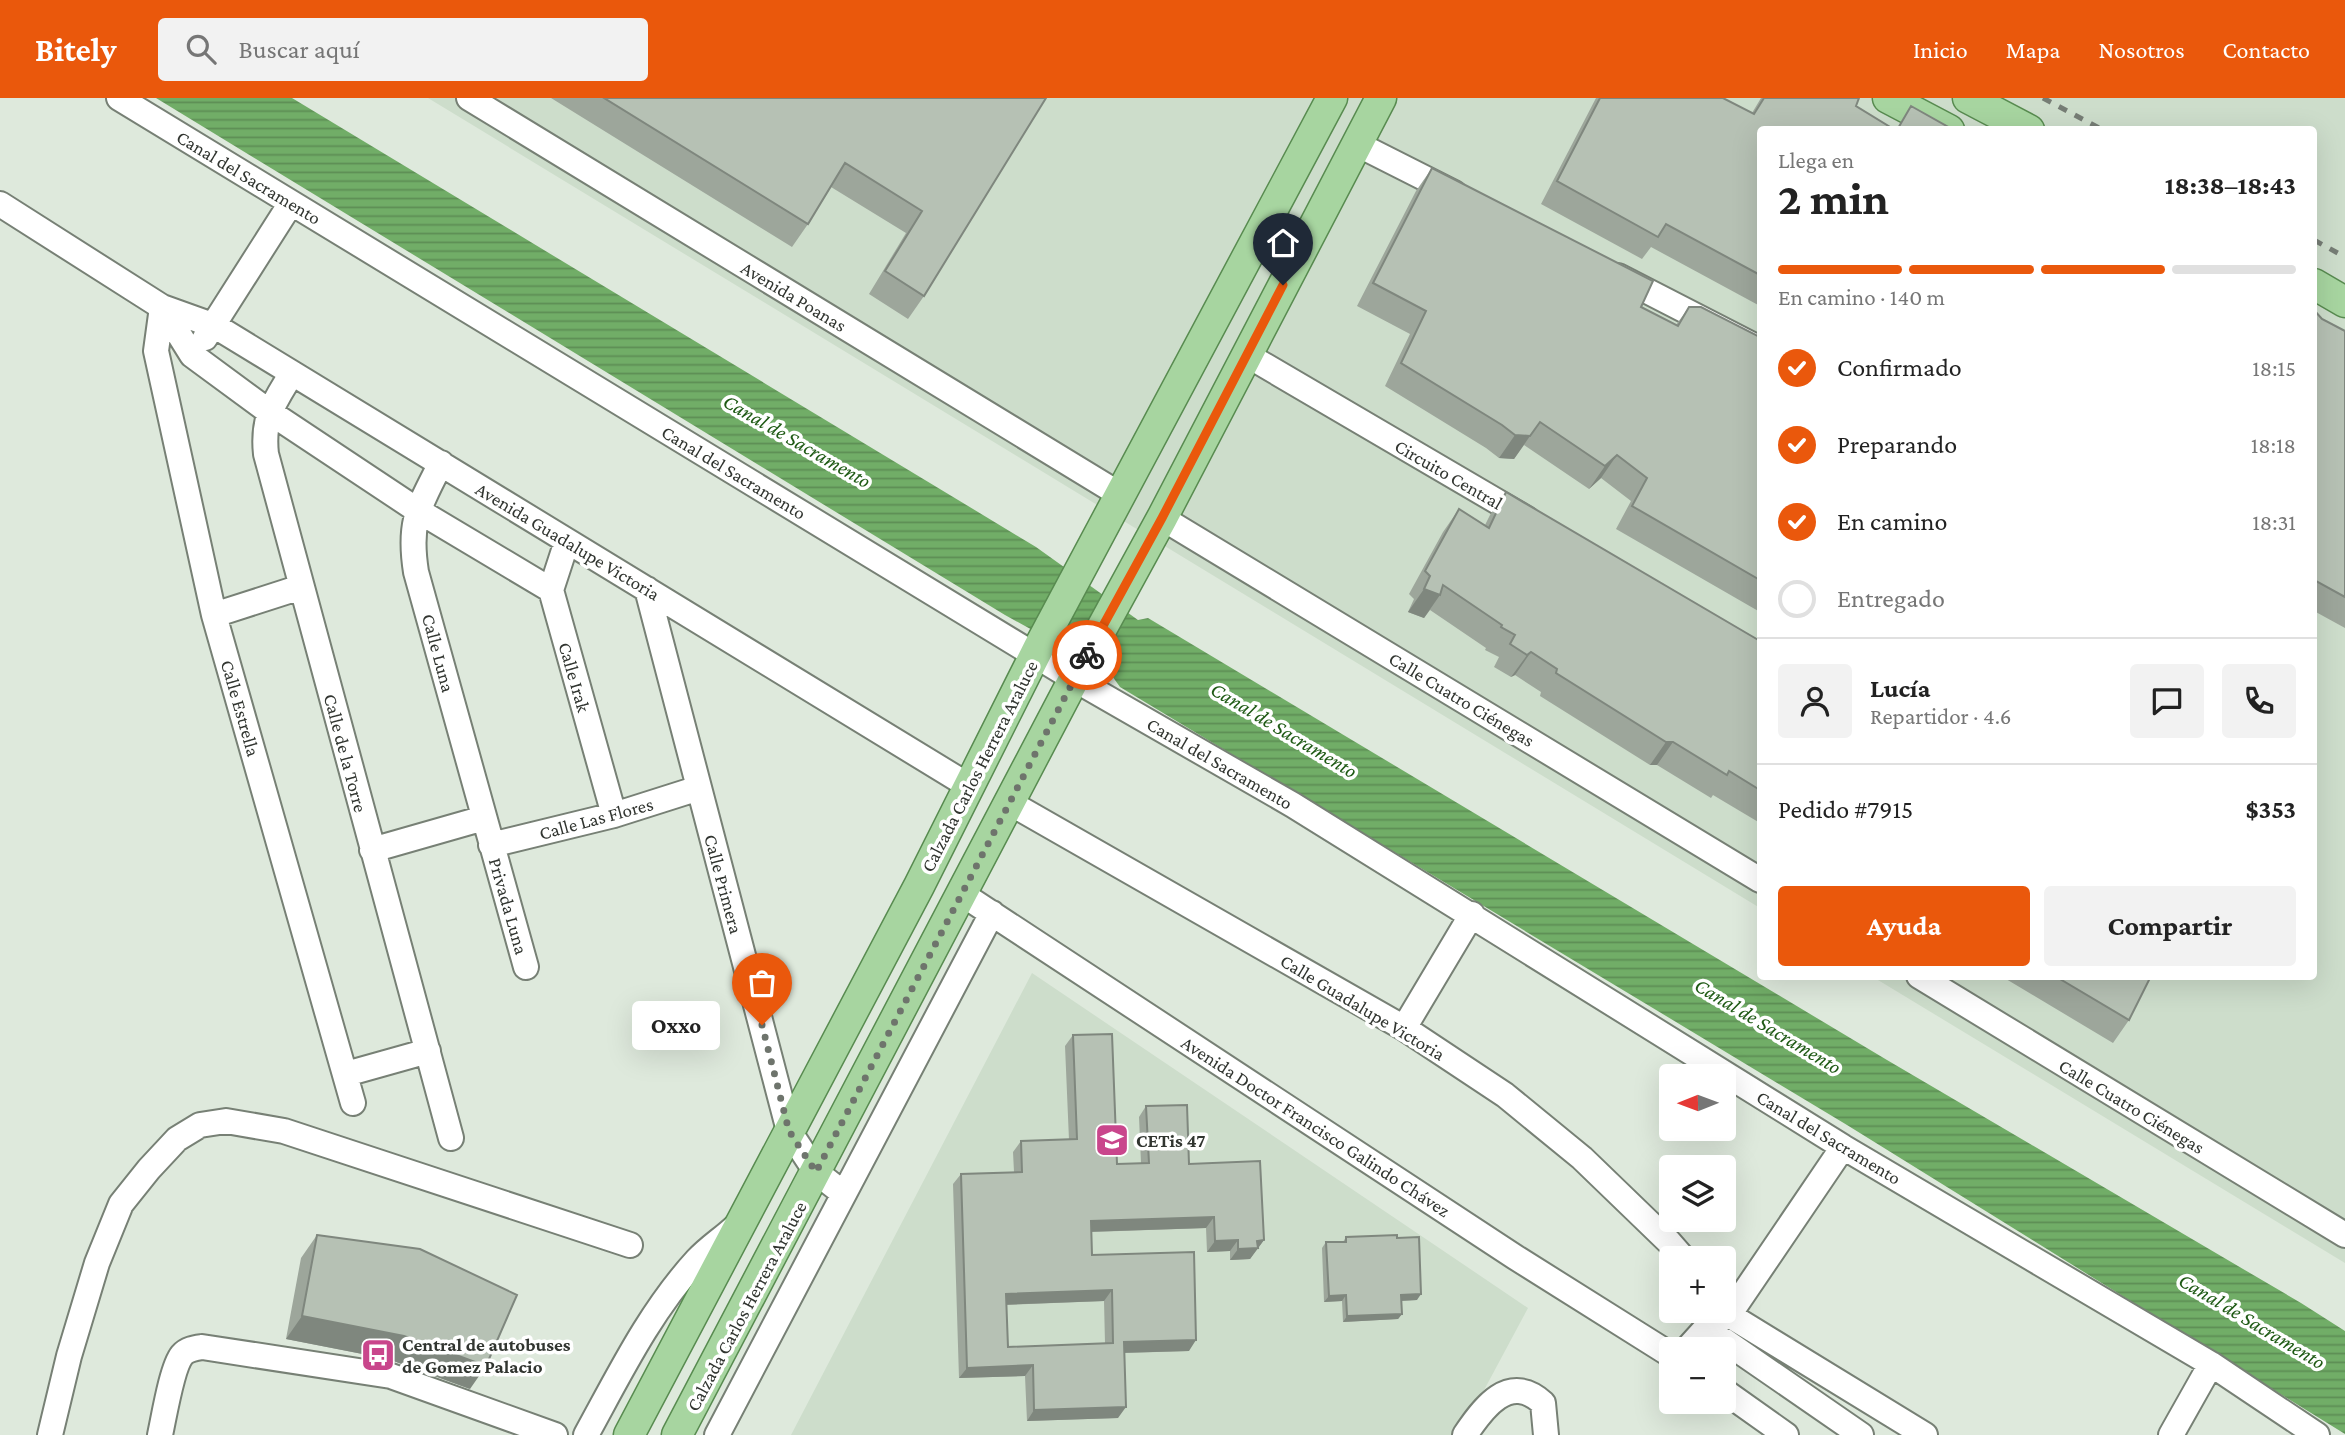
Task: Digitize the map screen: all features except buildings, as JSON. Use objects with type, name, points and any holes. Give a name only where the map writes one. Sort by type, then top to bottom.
[{"type":"main road","name":"Calzada Carlos Herrera Araluce","points":[[629,1435],[914,895],[1085,558],[1332,98]]},
{"type":"main road","name":"Calzada Carlos Herrera Araluce","points":[[677,1435],[1381,98]]},
{"type":"main road","points":[[1888,98],[1940,126]]},
{"type":"main road","points":[[1968,98],[2021,126]]},
{"type":"main road","points":[[2317,286],[2345,302]]},
{"type":"main road","points":[[1172,396],[1214,418]]},
{"type":"street","name":"Canal del Sacramento","points":[[119,98],[1293,805],[1843,1147],[2211,1364],[2317,1435]]},
{"type":"street","name":"Avenida Poanas","points":[[469,98],[1119,494]]},
{"type":"street","points":[[1357,144],[1472,203]]},
{"type":"street","points":[[192,355],[215,326],[291,203]]},
{"type":"street","name":"Avenida Guadalupe Victoria","points":[[0,204],[162,307],[215,326],[969,786]]},
{"type":"street","points":[[1596,265],[1757,347]]},
{"type":"street","name":"Avenida Guadalupe Victoria","points":[[162,307],[192,355],[268,411],[417,510],[551,590]]},
{"type":"street","name":"Calle Estrella","points":[[162,307],[156,351],[214,615],[353,1103]]},
{"type":"street","name":"Circuito Central","points":[[1247,355],[1545,530]]},
{"type":"street","name":"Calle de la Torre","points":[[292,373],[268,411],[264,433],[266,454],[452,1138]]},
{"type":"street","name":"Calle Luna","points":[[441,463],[417,510],[414,533],[416,572],[491,845]]},
{"type":"street","name":"Calle Cuatro Ciénegas","points":[[1162,518],[1757,878]]},
{"type":"street","points":[[551,590],[567,541]]},
{"type":"street","points":[[214,615],[301,587]]},
{"type":"street","name":"Calle Primera","points":[[647,589],[789,1131],[816,1172],[844,1194]]},
{"type":"street","name":"Calle Irak","points":[[551,590],[614,815]]},
{"type":"street","name":"Calle Las Flores","points":[[491,845],[614,815],[699,788]]},
{"type":"street","name":"Calle Guadalupe Victoria","points":[[1010,803],[1404,1028],[1505,1095],[1563,1142],[1672,1246]]},
{"type":"street","points":[[372,850],[484,818]]},
{"type":"street","name":"Privada Luna","points":[[491,845],[526,967]]},
{"type":"street","name":"Avenida Doctor Francisco Galindo Chávez","points":[[962,894],[1515,1257],[1659,1347]]},
{"type":"street","points":[[718,1435],[992,913]]},
{"type":"street","points":[[1404,1028],[1472,914]]},
{"type":"street","name":"Calle Cuatro Ciénegas","points":[[1926,980],[2345,1235]]},
{"type":"street","points":[[346,1074],[428,1051]]},
{"type":"street","points":[[50,1435],[69,1356],[97,1263],[121,1204],[177,1139],[200,1125],[226,1121],[284,1131],[630,1245]]},
{"type":"street","points":[[1736,1299],[1843,1147]]},
{"type":"street","points":[[586,1435],[639,1341],[669,1295],[699,1258],[743,1221]]},
{"type":"street","points":[[1736,1318],[1925,1435]]},
{"type":"street","points":[[1698,1337],[1713,1323]]},
{"type":"street","points":[[1706,1328],[1861,1435]]},
{"type":"street","points":[[160,1435],[177,1366],[183,1354],[202,1347],[391,1376],[555,1435]]},
{"type":"street","points":[[2171,1435],[2211,1364]]},
{"type":"street","points":[[1465,1435],[1487,1404],[1504,1393],[1524,1392],[1536,1396],[1544,1403],[1546,1435]]},
{"type":"street","points":[[1736,1400],[1786,1435]]},
{"type":"shaded area","points":[[428,98],[2345,98],[2345,1263],[1878,980],[2317,980],[2317,126],[1757,126],[1757,906]]},
{"type":"shaded area","name":"CETis 47","points":[[1032,973],[1528,1308],[1460,1435],[791,1435]]},
{"type":"water","name":"Canal de Sacramento","points":[[156,98],[292,98],[1036,547],[1138,620],[1148,618],[1887,1060],[2301,1303],[2345,1331],[2345,1434],[1847,1125],[1120,687],[1110,673],[1005,615]]},
{"type":"railway","points":[[2043,98],[2096,126]]},
{"type":"railway","points":[[2317,242],[2345,257]]},
{"type":"way so far","points":[[762,1025],[789,1131],[816,1172],[1087,655]]},
{"type":"place","name":"Oxxo","points":[[762,1025]]},
{"type":"place","name":"CETis 47","points":[[1112,1140]]},
{"type":"place","name":"Central de autobuses de Gomez Palacio","points":[[378,1355]]},
{"type":"route","points":[[1087,655],[1162,518],[1283,285]]}]
